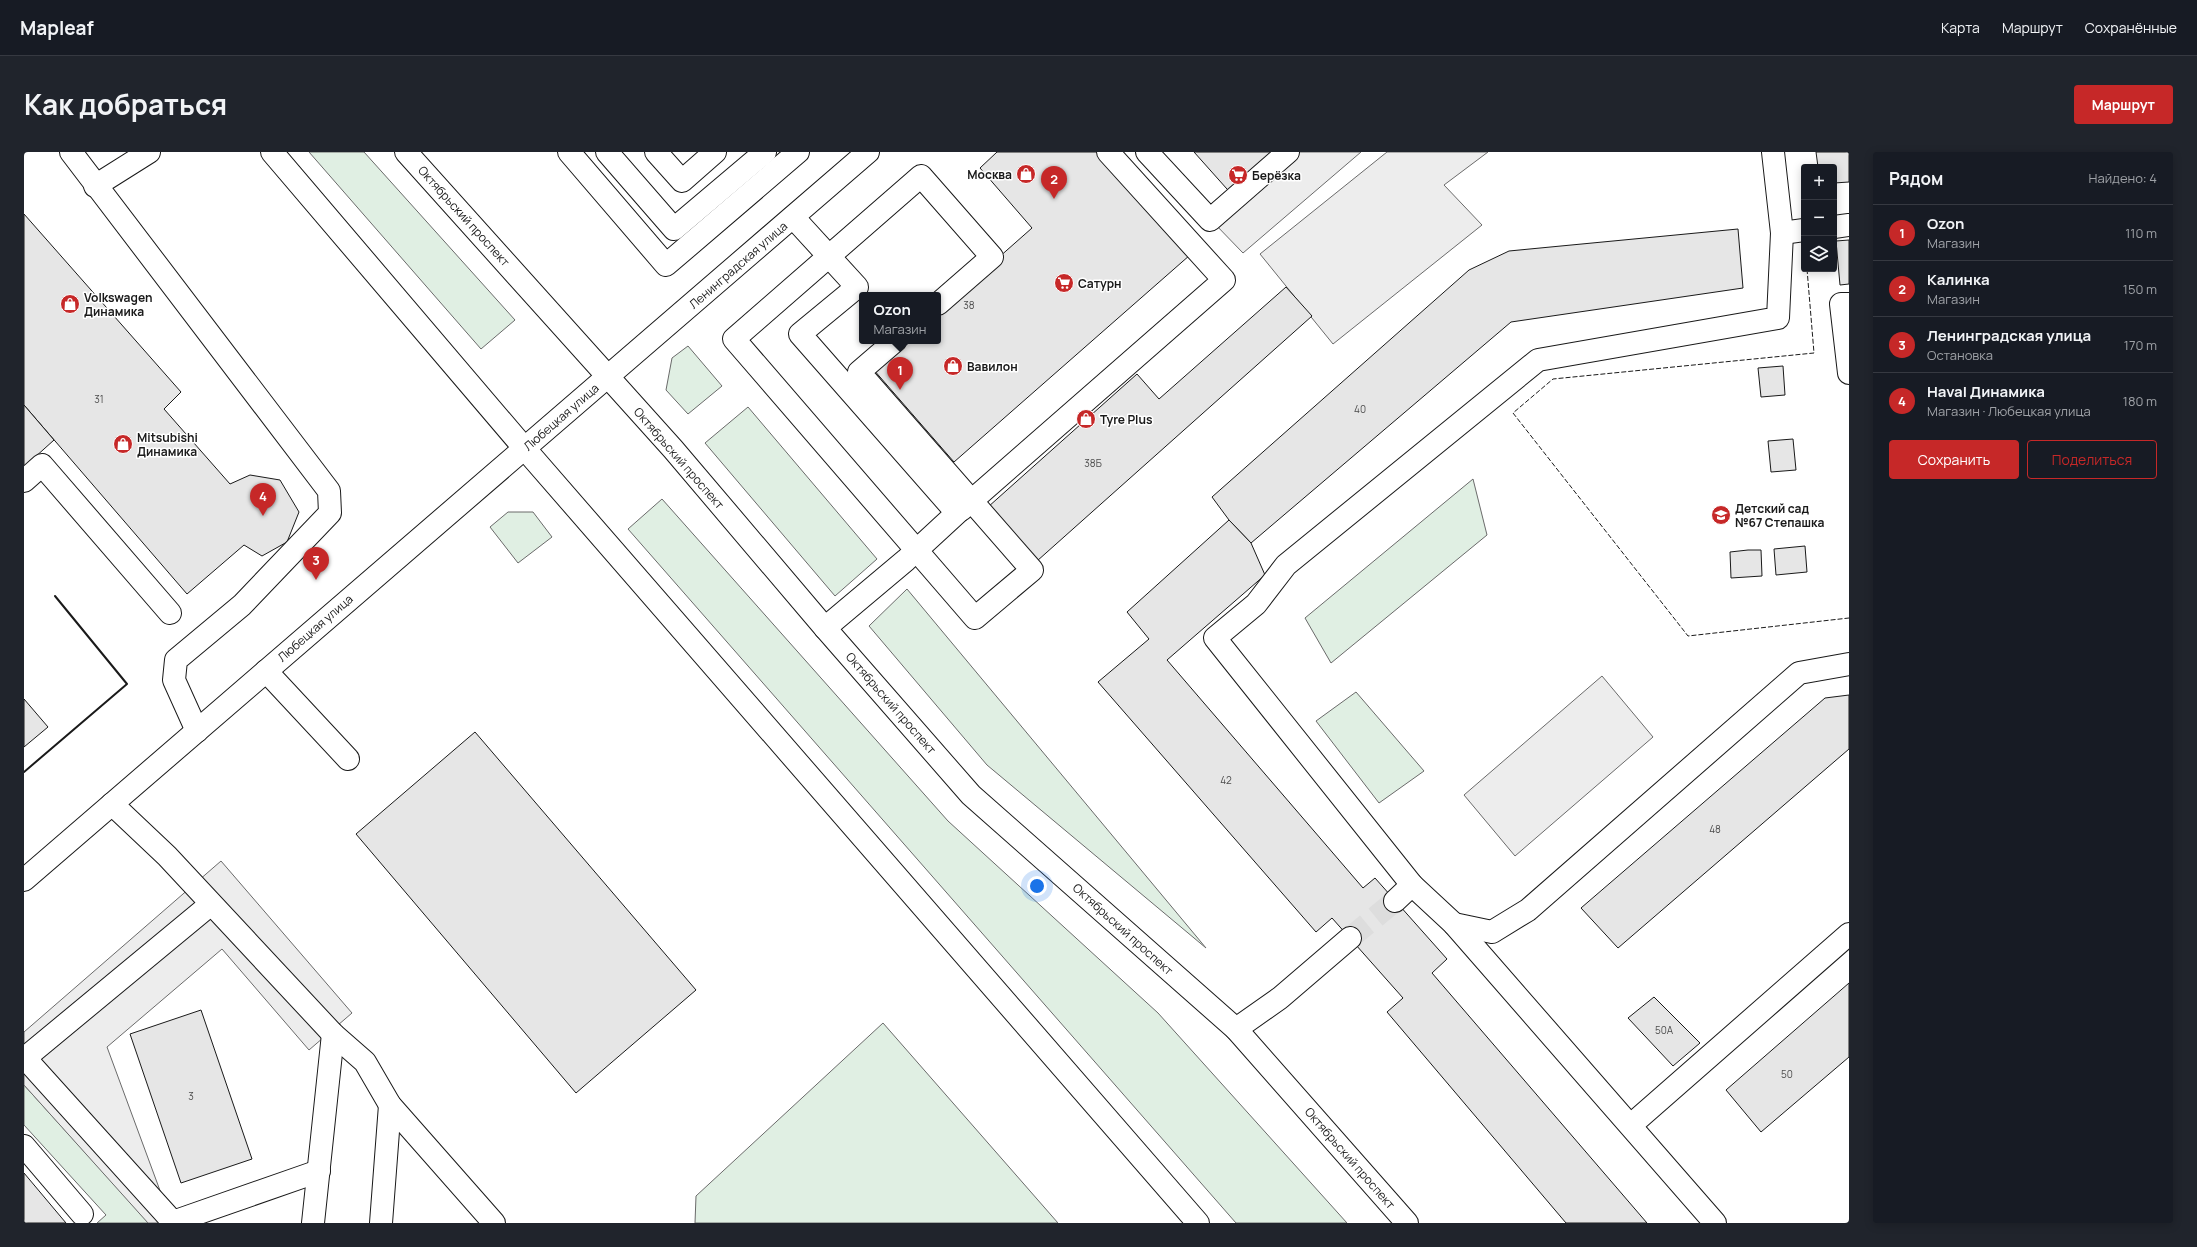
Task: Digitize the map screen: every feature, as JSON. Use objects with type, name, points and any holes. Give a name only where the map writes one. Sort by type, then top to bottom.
[{"type":"main road","points":[[71,152],[95,186],[328,491],[330,514],[242,605],[176,660],[174,680],[197,730]]},
{"type":"main road","points":[[95,186],[149,152]]},
{"type":"main road","points":[[272,152],[525,449],[1198,1223]]},
{"type":"main road","name":"Октябрьский проспект","points":[[406,152],[673,449],[825,628],[971,794],[1236,1029],[1407,1223]]},
{"type":"main road","points":[[569,152],[666,264],[798,152]]},
{"type":"main road","points":[[607,152],[674,229],[765,152]]},
{"type":"main road","points":[[656,152],[682,181],[715,152]]},
{"type":"main road","name":"Ленинградская улица","points":[[608,377],[868,152]]},
{"type":"main road","points":[[825,628],[1224,280],[1108,152]]},
{"type":"main road","points":[[1147,152],[1210,220],[1288,152]]},
{"type":"main road","points":[[1714,1223],[1454,924],[1412,884],[1215,638],[1256,604],[1286,565],[1538,360],[1778,318],[1782,233],[1773,152]]},
{"type":"main road","points":[[793,217],[828,257],[857,287],[800,334],[964,507],[1032,570],[975,618],[734,339],[828,257],[921,176],[992,257],[941,301]]},
{"type":"main road","points":[[1837,227],[1849,225]]},
{"type":"main road","points":[[1782,233],[1801,230]]},
{"type":"main road","points":[[1849,304],[1841,304],[1849,373]]},
{"type":"main road","points":[[892,344],[859,372],[964,507]]},
{"type":"main road","name":"Любецкая улица","points":[[24,880],[608,377]]},
{"type":"main road","points":[[24,481],[42,465],[170,613]]},
{"type":"main road","points":[[1454,924],[1492,932],[1528,910],[1799,673],[1849,664]]},
{"type":"main road","points":[[266,671],[348,759]]},
{"type":"main road","points":[[112,804],[166,856],[333,1034],[365,1062],[390,1105],[485,1220]]},
{"type":"main road","points":[[1395,901],[1412,884]]},
{"type":"main road","points":[[211,904],[25,1058],[173,1222],[319,1171]]},
{"type":"main road","points":[[1630,1125],[1849,934]]},
{"type":"main road","points":[[1236,1029],[1280,998],[1350,938]]},
{"type":"main road","points":[[313,1223],[333,1034]]},
{"type":"main road","points":[[381,1223],[390,1105]]},
{"type":"main road","points":[[24,1146],[82,1214]]},
{"type":"green space","points":[[309,152],[364,152],[515,320],[481,349]]},
{"type":"green space","points":[[688,346],[722,386],[688,414],[666,390],[672,358]]},
{"type":"green space","points":[[748,407],[877,559],[835,596],[705,443]]},
{"type":"green space","points":[[1473,479],[1487,535],[1331,663],[1305,618]]},
{"type":"green space","points":[[662,499],[948,821],[1158,1013],[1347,1223],[1236,1223],[628,529]]},
{"type":"green space","points":[[508,512],[533,512],[552,537],[518,563],[490,527]]},
{"type":"green space","points":[[907,589],[1206,948],[987,765],[869,626]]},
{"type":"green space","points":[[1356,692],[1424,771],[1379,803],[1316,721]]},
{"type":"green space","points":[[883,1023],[1058,1223],[695,1223],[696,1196]]},
{"type":"green space","points":[[24,1085],[149,1223],[97,1223],[106,1215],[24,1125]]},
{"type":"shaded area","points":[[1291,152],[1361,152],[1243,253],[1213,222]]},
{"type":"shaded area","points":[[1387,152],[1488,152],[1444,185],[1482,225],[1333,344],[1260,254]]},
{"type":"shaded area","points":[[1602,676],[1653,737],[1515,856],[1464,795]]},
{"type":"shaded area","points":[[221,861],[352,1013],[309,1050],[222,949],[107,1047],[172,1223],[148,1223],[24,1085],[24,1032]]},
{"type":"building","name":"Сатурн","points":[[997,152],[1100,152],[1190,255],[954,462],[873,369],[902,344],[941,344],[941,308],[1032,228],[980,168]]},
{"type":"building","name":"Берёзка","points":[[1194,152],[1288,152],[1235,198]]},
{"type":"building","points":[[1816,152],[1849,152],[1849,182],[1837,183],[1837,164],[1818,164]]},
{"type":"building","points":[[24,214],[181,392],[164,409],[230,484],[250,475],[280,480],[299,512],[287,542],[262,556],[244,545],[187,594],[24,405]]},
{"type":"building","points":[[1738,229],[1743,288],[1511,322],[1251,543],[1229,520],[1212,497],[1469,270],[1509,251]]},
{"type":"building","points":[[1849,240],[1849,284],[1840,285],[1837,241]]},
{"type":"building","points":[[1286,287],[1312,316],[1037,561],[988,507],[1137,374],[1159,399]]},
{"type":"building","points":[[1783,366],[1785,395],[1761,397],[1758,368]]},
{"type":"building","points":[[24,405],[54,440],[24,467]]},
{"type":"building","points":[[1793,439],[1796,470],[1771,472],[1768,441]]},
{"type":"building","points":[[1229,520],[1251,543],[1265,575],[1167,660],[1363,888],[1375,878],[1447,959],[1432,973],[1647,1223],[1566,1223],[1387,1012],[1403,998],[1332,918],[1316,932],[1098,682],[1149,639],[1127,612]]},
{"type":"building","points":[[1805,546],[1807,572],[1776,575],[1774,549]]},
{"type":"building","points":[[1761,550],[1762,576],[1731,578],[1730,552]]},
{"type":"building","points":[[1849,695],[1849,749],[1618,948],[1581,908],[1825,698]]},
{"type":"building","points":[[24,699],[48,727],[24,747]]},
{"type":"building","points":[[475,732],[696,990],[576,1093],[356,834]]},
{"type":"building","points":[[1849,983],[1849,1057],[1761,1132],[1726,1090]]},
{"type":"building","points":[[1654,997],[1700,1043],[1673,1066],[1628,1018]]},
{"type":"building","points":[[201,1010],[252,1159],[181,1183],[130,1034]]},
{"type":"building","points":[[24,1173],[66,1223],[24,1223]]},
{"type":"tunnel","points":[[1350,938],[1395,901]]},
{"type":"fence","points":[[1807,272],[1814,353],[1553,379],[1513,413],[1688,636],[1849,618]]},
{"type":"wall","points":[[24,772],[127,684],[55,596]]},
{"type":"place","name":"Москва","points":[[1026,174]]},
{"type":"place","name":"Берёзка","points":[[1238,175]]},
{"type":"place","name":"Калинка","points":[[1054,199]]},
{"type":"place","name":"Сатурн","points":[[1064,283]]},
{"type":"place","name":"Volkswagen Динамика","points":[[70,304]]},
{"type":"place","name":"Вавилон","points":[[953,366]]},
{"type":"place","name":"Ozon","points":[[900,390]]},
{"type":"place","name":"Tyre Plus","points":[[1086,419]]},
{"type":"place","name":"Mitsubishi Динамика","points":[[123,444]]},
{"type":"place","name":"Детский сад №67 Степашка","points":[[1721,515]]},
{"type":"place","name":"Haval Динамика","points":[[263,516]]},
{"type":"place","name":"Ленинградская улица","points":[[316,580]]}]
